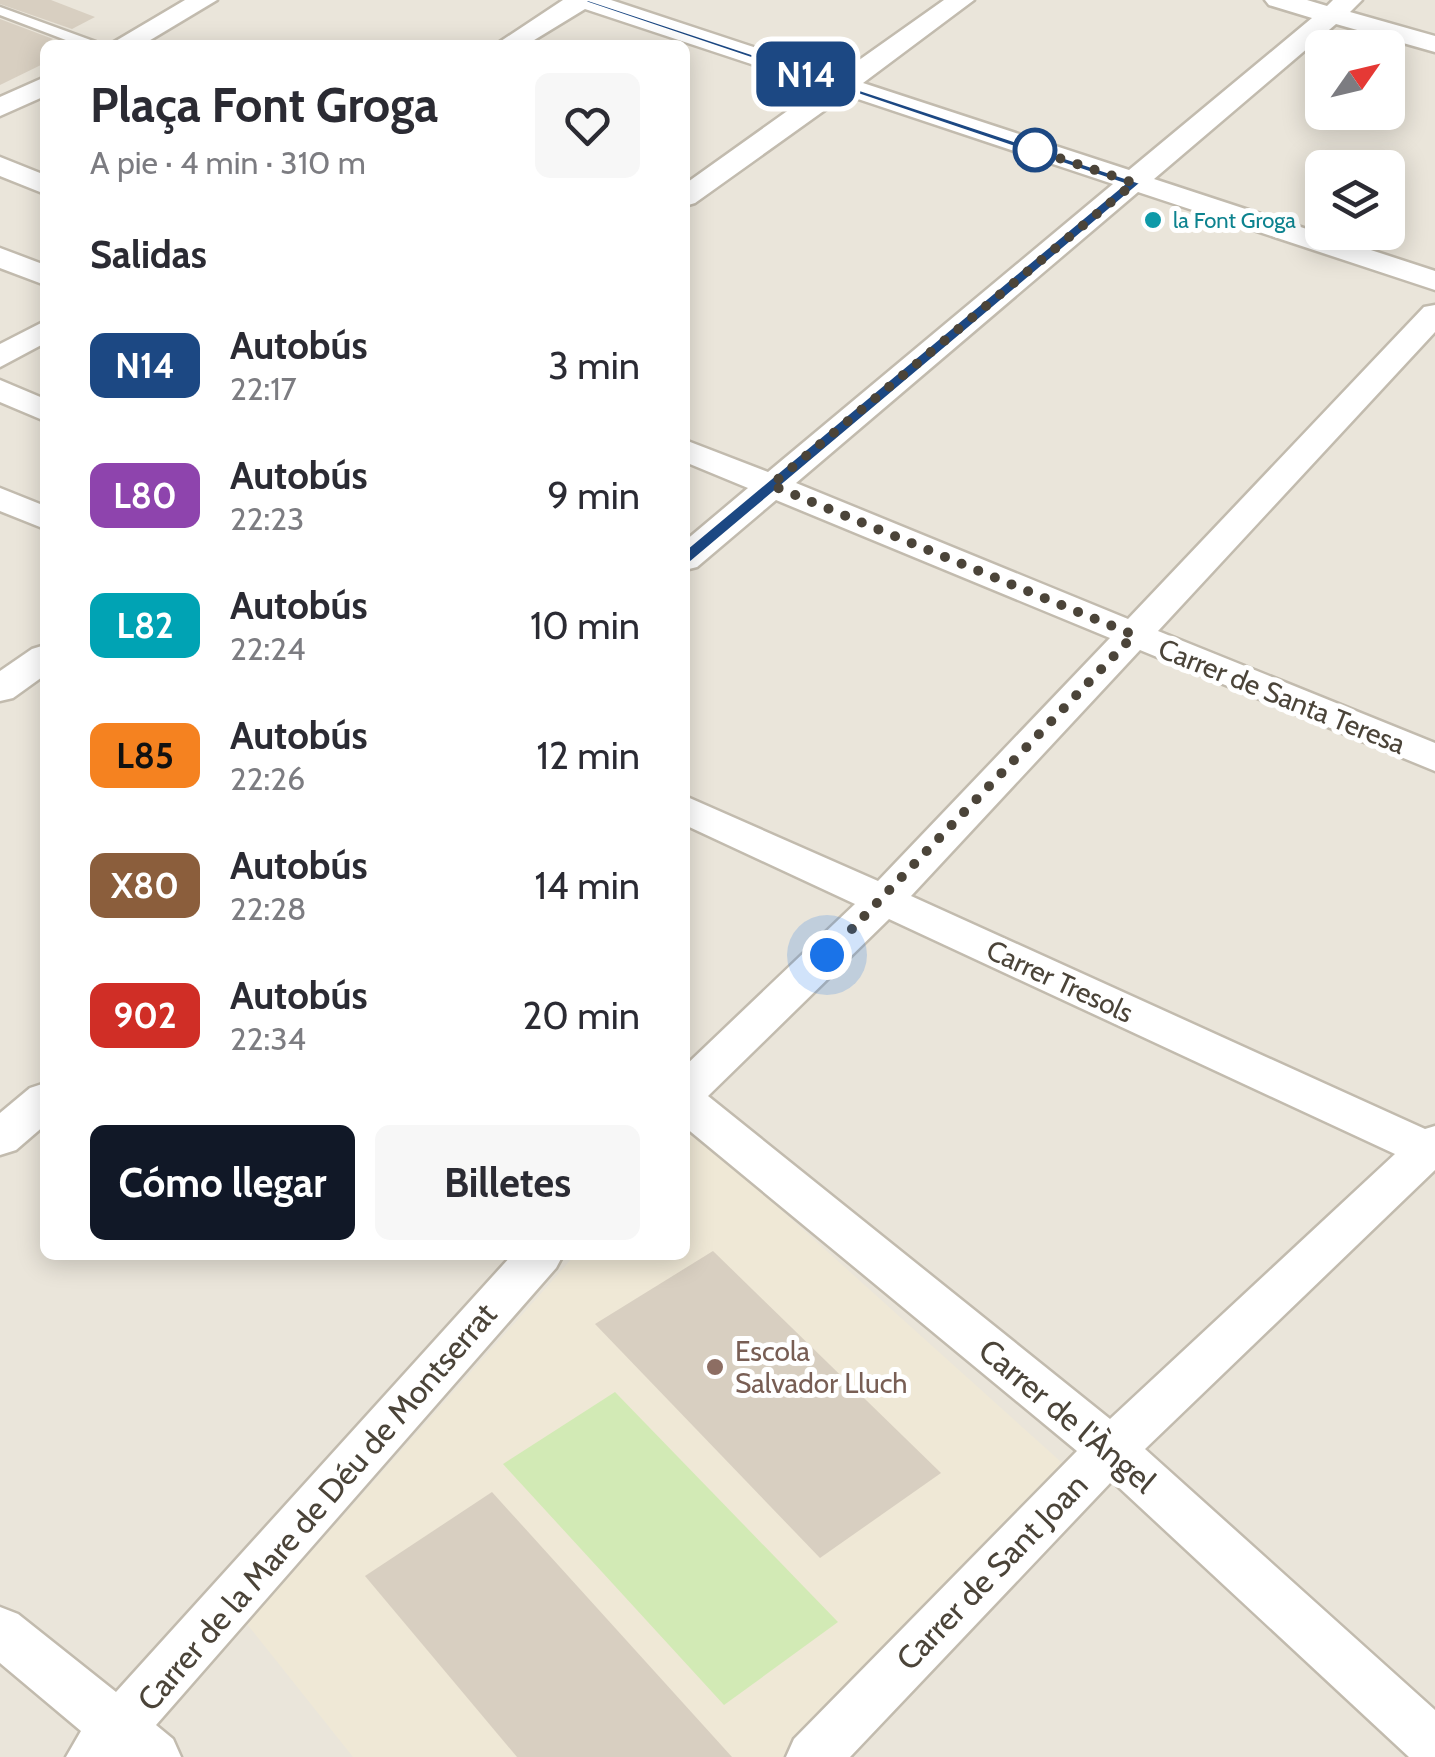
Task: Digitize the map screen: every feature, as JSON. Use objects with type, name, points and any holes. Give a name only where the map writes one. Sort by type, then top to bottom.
[{"type":"street","points":[[131,40],[204,0]]},
{"type":"street","points":[[516,40],[583,0],[1435,281]]},
{"type":"street","points":[[690,193],[962,0]]},
{"type":"street","points":[[1278,0],[1339,8],[1435,44]]},
{"type":"street","points":[[690,555],[1339,8]]},
{"type":"street","points":[[1,107],[40,88]]},
{"type":"street","points":[[0,166],[40,182]]},
{"type":"street","points":[[0,257],[40,274]]},
{"type":"street","points":[[690,1087],[884,900],[1435,314]]},
{"type":"street","points":[[0,358],[40,333]]},
{"type":"street","points":[[0,390],[40,409]]},
{"type":"street","name":"Carrer de Santa Teresa","points":[[690,452],[1435,758]]},
{"type":"street","points":[[0,498],[40,517]]},
{"type":"street","points":[[0,689],[40,660]]},
{"type":"street","name":"Carrer Tresols","points":[[690,811],[1433,1149]]},
{"type":"street","points":[[0,1138],[40,1104]]},
{"type":"street","name":"Carrer de l'Àngel","points":[[690,1106],[1111,1450],[1435,1745]]},
{"type":"street","name":"Carrer de Sant Joan","points":[[813,1757],[1111,1450],[1433,1149]]},
{"type":"street","name":"Carrer de la Mare de Déu de Montserrat","points":[[123,1748],[536,1260]]},
{"type":"street","points":[[0,1631],[123,1748]]},
{"type":"lane","points":[[0,11],[77,40]]},
{"type":"shaded area","points":[[0,0],[1435,0],[1435,1757],[0,1757]]},
{"type":"shaded area","name":"Escola Salvador Lluch","points":[[690,1128],[1080,1479],[806,1757],[353,1757],[247,1624],[571,1260],[690,1260]]},
{"type":"green space","points":[[615,1392],[838,1622],[724,1705],[503,1464]]},
{"type":"building","points":[[0,0],[51,0],[95,17],[72,29],[0,4]]},
{"type":"building","points":[[0,19],[53,39],[40,40],[40,65],[0,85]]},
{"type":"building","points":[[713,1251],[941,1473],[820,1558],[595,1324]]},
{"type":"building","points":[[492,1492],[732,1757],[517,1757],[365,1576]]},
{"type":"bus line","name":"N14","points":[[585,0],[1134,183],[690,555]]},
{"type":"place","name":"la Font Groga","points":[[1153,220]]},
{"type":"place","name":"Escola Salvador Lluch","points":[[715,1367]]},
{"type":"route","points":[[827,955],[884,900],[1134,635],[771,485],[1134,183],[1035,150]]}]
